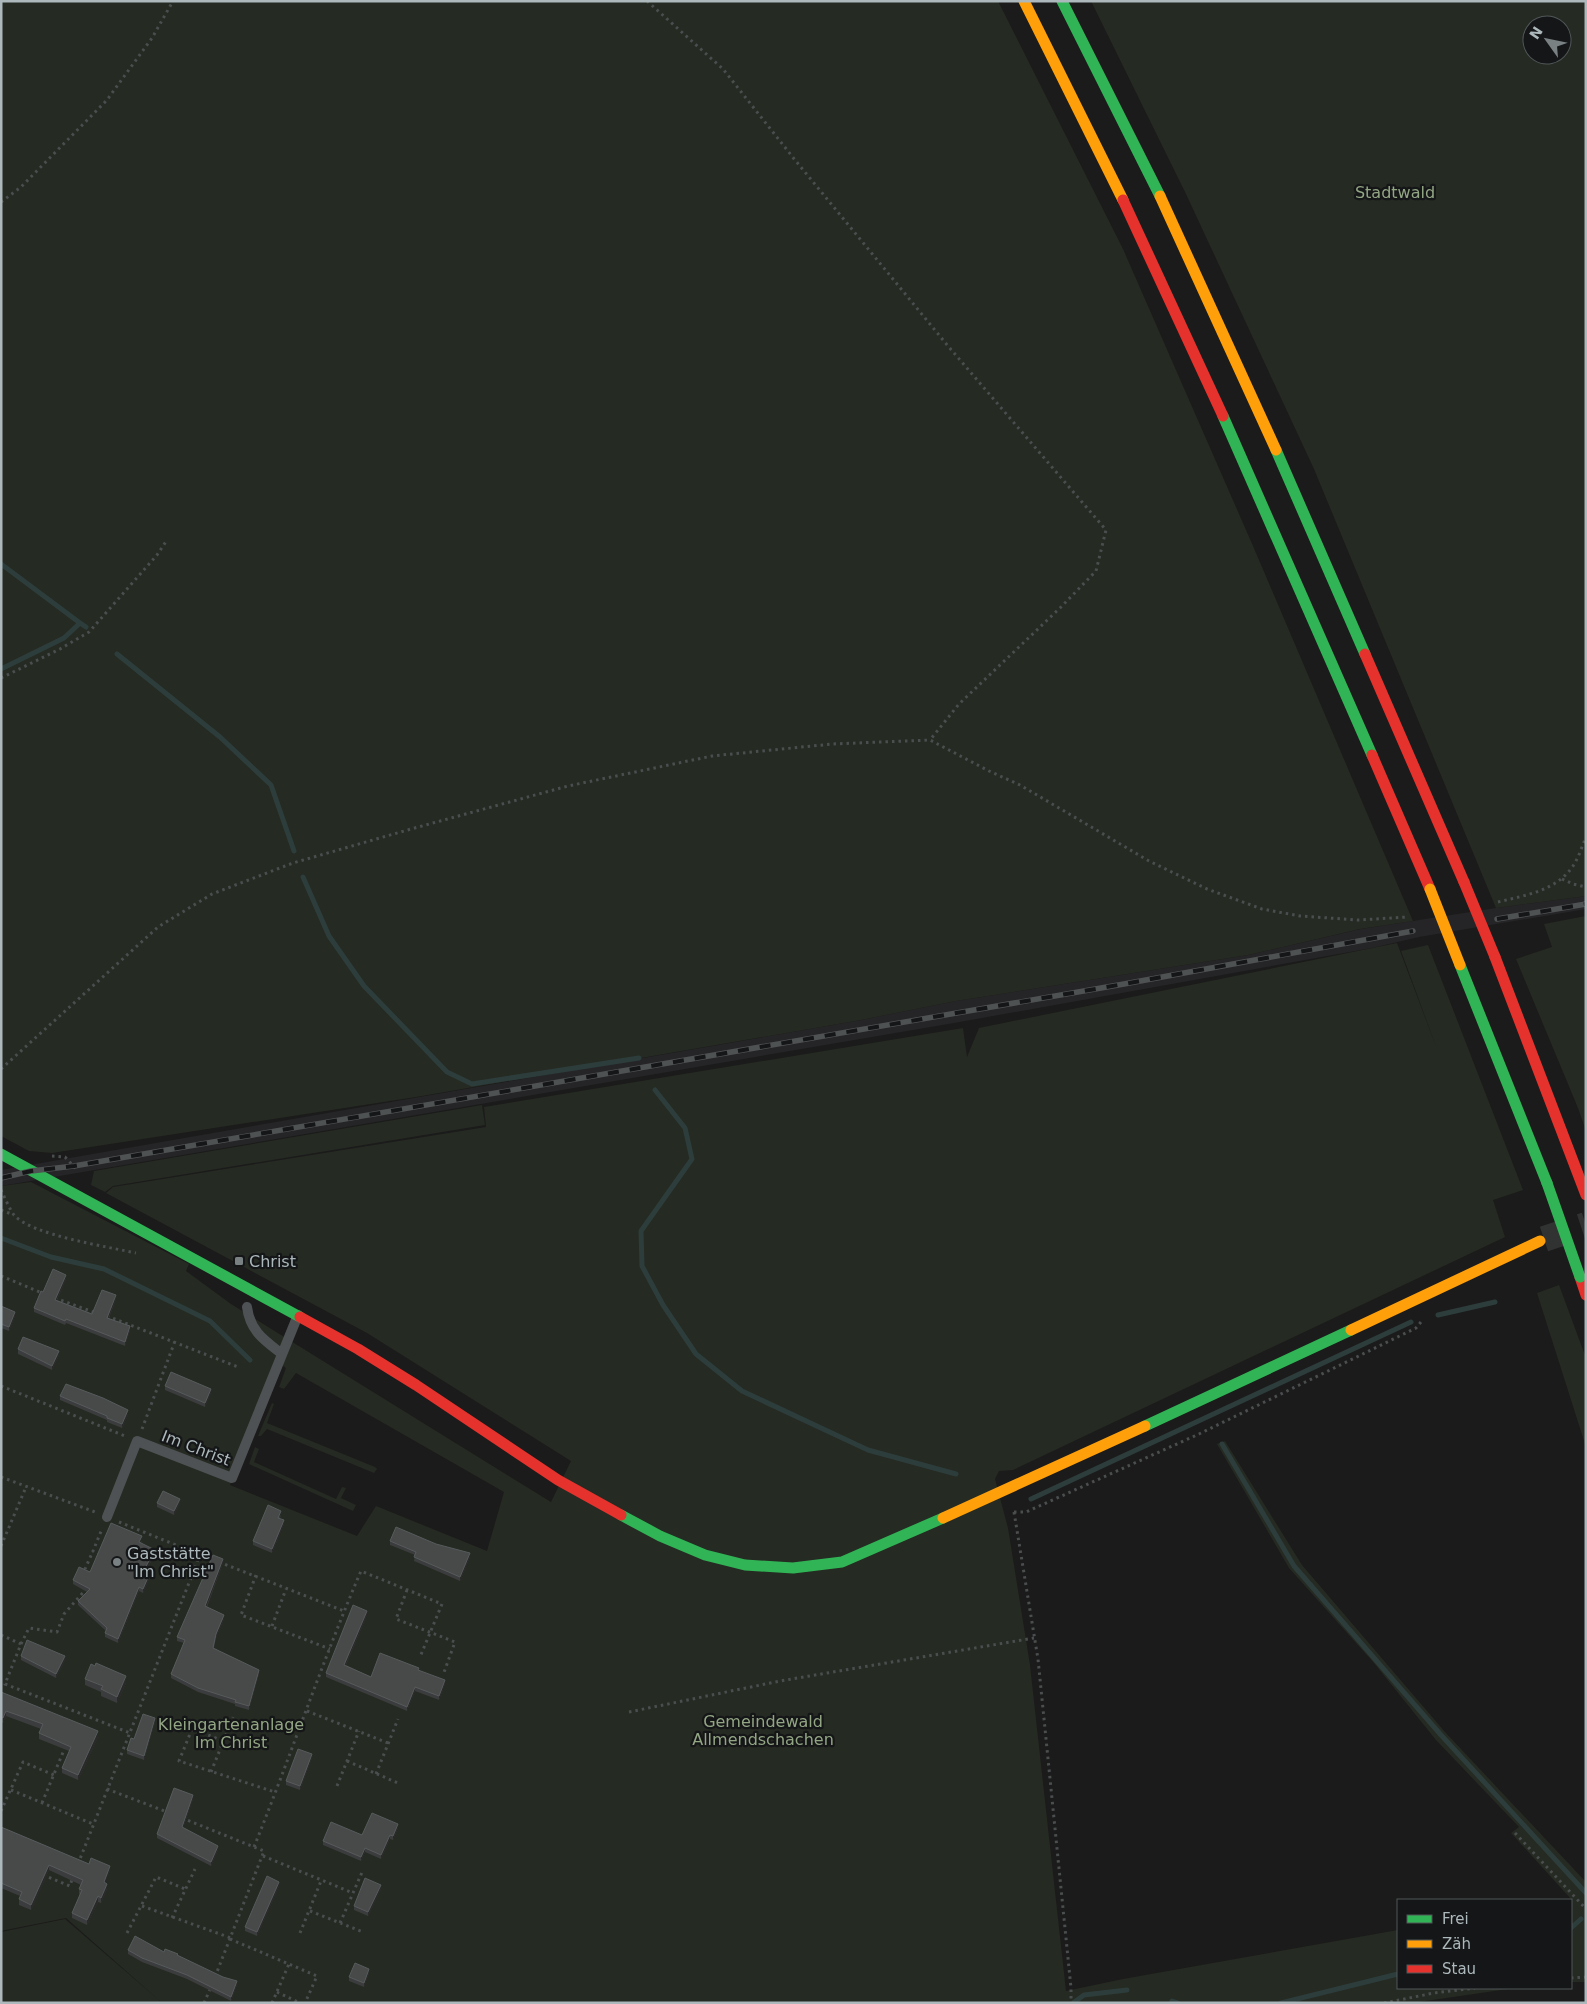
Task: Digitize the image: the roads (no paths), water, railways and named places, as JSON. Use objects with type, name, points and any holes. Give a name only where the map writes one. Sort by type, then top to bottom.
[{"type":"main road","points":[[1024,1],[1142,238],[1272,525],[1430,889],[1547,1182],[1586,1296]]},
{"type":"main road","points":[[1062,1],[1174,224],[1303,510],[1464,882],[1586,1195]]},
{"type":"main road","points":[[1,1154],[298,1315],[416,1385],[558,1480],[660,1536],[705,1555],[737,1563],[793,1568],[842,1562],[1006,1491],[1540,1241]]},
{"type":"lane","points":[[247,1307],[248,1317],[260,1337],[282,1354]]},
{"type":"lane","name":"Im Christ","points":[[107,1517],[137,1441],[232,1478],[298,1315]]},
{"type":"waterway","points":[[1,564],[80,623]]},
{"type":"waterway","points":[[1,669],[64,638],[80,623],[86,627]]},
{"type":"waterway","points":[[117,654],[220,737],[271,785],[294,851]]},
{"type":"waterway","points":[[303,877],[329,936],[364,986],[447,1072],[472,1084],[639,1058]]},
{"type":"waterway","points":[[655,1090],[685,1128],[692,1159],[641,1231],[642,1266],[663,1305],[696,1354],[742,1391],[868,1450],[956,1474]]},
{"type":"waterway","points":[[1,1238],[51,1257],[104,1269],[210,1321],[250,1360]]},
{"type":"waterway","points":[[1438,1315],[1495,1302]]},
{"type":"waterway","points":[[1031,1499],[1411,1322]]},
{"type":"waterway","points":[[1222,1444],[1294,1566],[1441,1735],[1586,1893]]},
{"type":"waterway","points":[[1572,1927],[1581,1919]]},
{"type":"waterway","points":[[1281,2003],[1397,1974]]},
{"type":"waterway","points":[[1073,2003],[1084,1995],[1127,1990]]},
{"type":"waterway","points":[[1172,2001],[1178,2003]]},
{"type":"tunnel","points":[[1544,1239],[1586,1225]]},
{"type":"railway","points":[[1497,919],[1586,904]]},
{"type":"railway","points":[[1,1178],[31,1171],[74,1166],[1124,984],[1413,931]]},
{"type":"place","name":"Christ","points":[[239,1261]]},
{"type":"place","name":"Gaststätte \"Im Christ\"","points":[[117,1562]]},
{"type":"park label","name":"Stadtwald","points":[[1395,192]]},
{"type":"park label","name":"Gemeindewald Allmendschachen","points":[[763,1730]]},
{"type":"park label","name":"Kleingartenanlage Im Christ","points":[[231,1733]]}]
